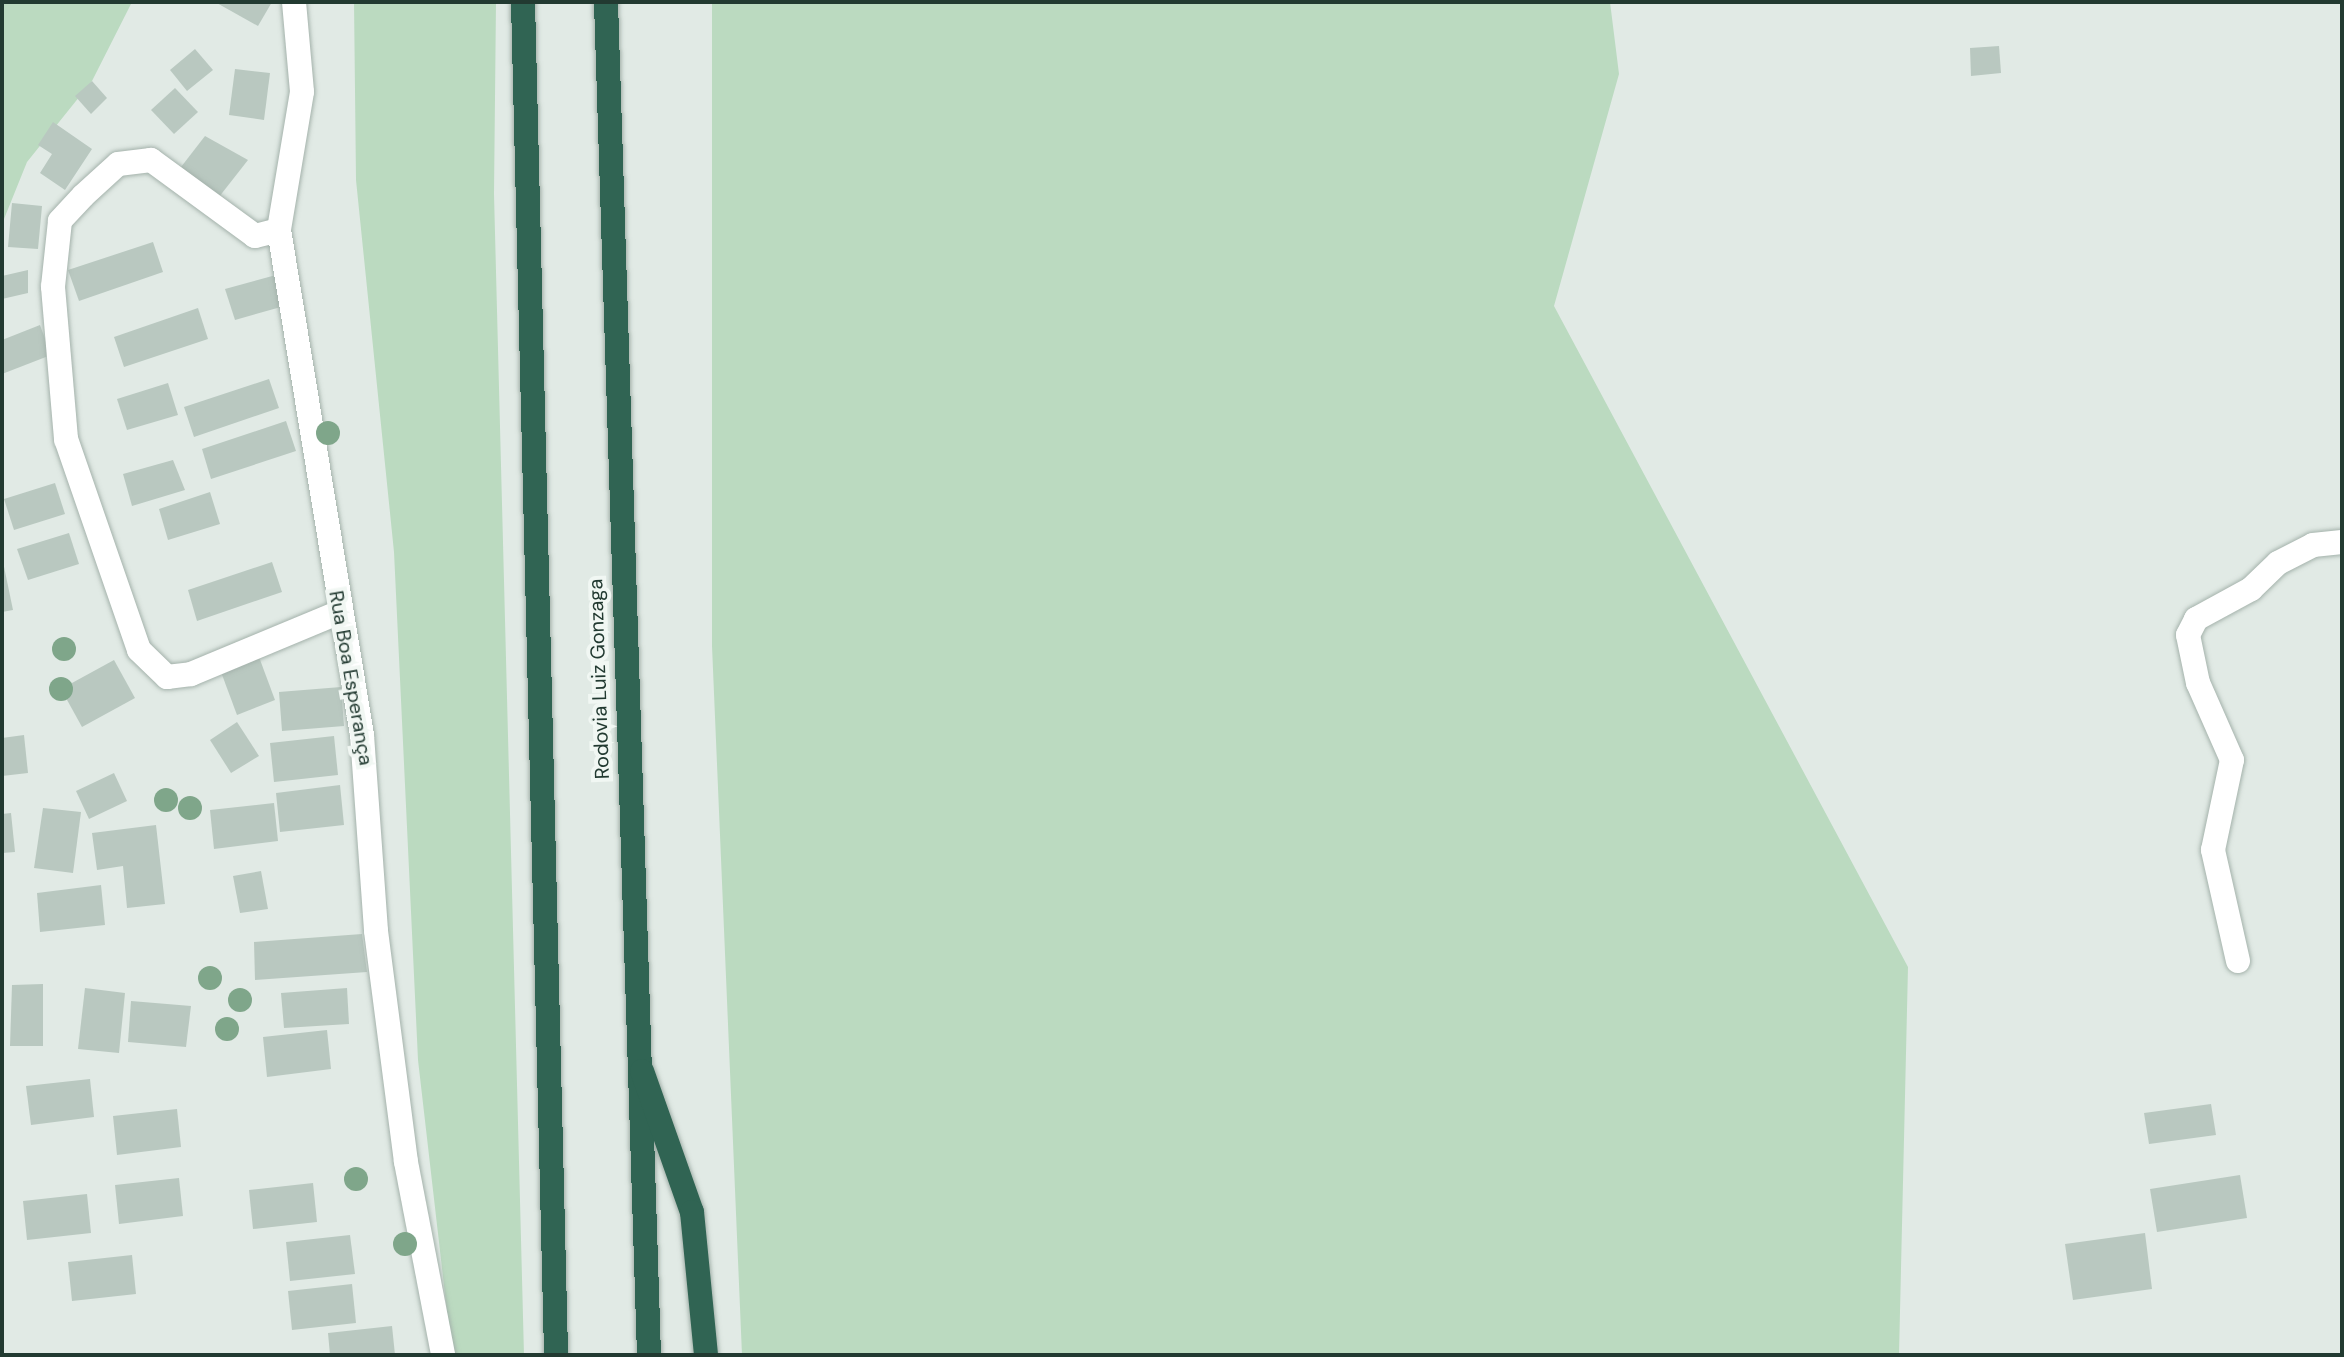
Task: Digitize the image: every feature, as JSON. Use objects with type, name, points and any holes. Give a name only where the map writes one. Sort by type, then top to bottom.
[{"type":"highway","points":[[523,2],[556,1355]]},
{"type":"highway","name":"Rodovia Luiz Gonzaga","points":[[606,2],[634,1046],[649,1355]]},
{"type":"highway","points":[[634,1046],[692,1212],[706,1355]]},
{"type":"street","name":"Rua Boa Esperança","points":[[294,2],[302,92],[279,230],[368,782],[376,931],[406,1162],[443,1355]]},
{"type":"street","points":[[279,230],[255,236],[151,160],[118,164],[83,196],[60,221],[53,287],[66,439],[139,650],[167,677],[191,674],[340,612]]},
{"type":"street","points":[[2238,961],[2213,850],[2232,760],[2198,683],[2188,635],[2196,619],[2251,589],[2278,563],[2313,545],[2342,542]]},
{"type":"green space","points":[[2,2],[132,2],[92,81],[27,162],[2,224]]},
{"type":"green space","points":[[354,2],[496,2],[494,194],[524,1355],[452,1355],[418,1060],[394,552],[356,180]]},
{"type":"green space","points":[[712,2],[1610,2],[1619,74],[1554,306],[1908,967],[1899,1355],[742,1355],[712,646]]},
{"type":"building","points":[[215,2],[272,2],[258,26]]},
{"type":"building","points":[[1999,46],[2001,73],[1971,76],[1970,48]]},
{"type":"building","points":[[195,49],[213,70],[187,91],[170,70]]},
{"type":"building","points":[[235,69],[270,73],[264,120],[229,115]]},
{"type":"building","points":[[92,81],[107,98],[91,114],[75,96]]},
{"type":"building","points":[[175,88],[198,112],[174,134],[151,110]]},
{"type":"building","points":[[53,122],[92,149],[65,190],[40,173],[52,154],[38,145]]},
{"type":"building","points":[[205,136],[248,160],[219,197],[181,167]]},
{"type":"building","points":[[12,203],[42,206],[38,249],[8,247]]},
{"type":"building","points":[[153,242],[163,272],[79,301],[68,270]]},
{"type":"building","points":[[28,270],[28,293],[2,299],[2,276]]},
{"type":"building","points":[[276,275],[288,305],[235,320],[225,289]]},
{"type":"building","points":[[198,308],[208,339],[124,367],[114,337]]},
{"type":"building","points":[[40,325],[51,355],[2,374],[2,340]]},
{"type":"building","points":[[269,379],[279,408],[194,437],[184,407]]},
{"type":"building","points":[[168,383],[178,415],[127,430],[117,399]]},
{"type":"building","points":[[286,421],[296,451],[211,479],[202,449]]},
{"type":"building","points":[[173,460],[185,490],[132,506],[123,474]]},
{"type":"building","points":[[55,483],[65,514],[14,530],[4,499]]},
{"type":"building","points":[[210,492],[220,524],[168,540],[159,509]]},
{"type":"building","points":[[69,533],[79,564],[28,580],[17,549]]},
{"type":"building","points":[[2,557],[13,610],[2,612]]},
{"type":"building","points":[[272,562],[282,592],[197,621],[188,590]]},
{"type":"building","points":[[259,657],[275,700],[237,715],[221,672]]},
{"type":"building","points":[[114,660],[135,698],[82,727],[61,689]]},
{"type":"building","points":[[341,687],[344,726],[282,731],[279,692]]},
{"type":"building","points":[[237,722],[259,756],[231,773],[210,740]]},
{"type":"building","points":[[24,735],[28,773],[2,776],[2,738]]},
{"type":"building","points":[[334,736],[338,775],[274,782],[270,743]]},
{"type":"building","points":[[114,773],[127,801],[89,819],[76,791]]},
{"type":"building","points":[[340,785],[344,825],[280,832],[276,793]]},
{"type":"building","points":[[274,803],[278,841],[214,849],[210,810]]},
{"type":"building","points":[[43,808],[81,812],[73,873],[34,868]]},
{"type":"building","points":[[11,813],[15,852],[2,853],[2,814]]},
{"type":"building","points":[[156,825],[165,904],[127,908],[123,866],[97,870],[92,833]]},
{"type":"building","points":[[261,871],[268,909],[240,913],[233,876]]},
{"type":"building","points":[[101,885],[105,925],[40,932],[37,893]]},
{"type":"building","points":[[362,934],[367,972],[255,980],[254,942]]},
{"type":"building","points":[[43,984],[43,1046],[10,1046],[12,985]]},
{"type":"building","points":[[85,988],[125,993],[119,1053],[78,1049]]},
{"type":"building","points":[[347,988],[349,1024],[284,1028],[281,993]]},
{"type":"building","points":[[131,1001],[191,1006],[186,1047],[128,1042]]},
{"type":"building","points":[[327,1030],[331,1069],[267,1077],[263,1037]]},
{"type":"building","points":[[90,1079],[94,1117],[31,1125],[26,1086]]},
{"type":"building","points":[[2211,1104],[2216,1135],[2149,1144],[2144,1113]]},
{"type":"building","points":[[177,1109],[181,1147],[117,1155],[113,1116]]},
{"type":"building","points":[[2240,1175],[2247,1218],[2157,1232],[2150,1189]]},
{"type":"building","points":[[179,1178],[183,1216],[119,1224],[115,1185]]},
{"type":"building","points":[[313,1183],[317,1222],[253,1229],[249,1190]]},
{"type":"building","points":[[87,1194],[91,1233],[27,1240],[23,1201]]},
{"type":"building","points":[[2145,1233],[2152,1289],[2073,1300],[2065,1244]]},
{"type":"building","points":[[350,1235],[355,1274],[290,1281],[286,1242]]},
{"type":"building","points":[[132,1255],[136,1294],[72,1301],[68,1262]]},
{"type":"building","points":[[352,1284],[356,1323],[292,1330],[288,1291]]},
{"type":"building","points":[[392,1326],[395,1355],[330,1355],[328,1333]]}]
